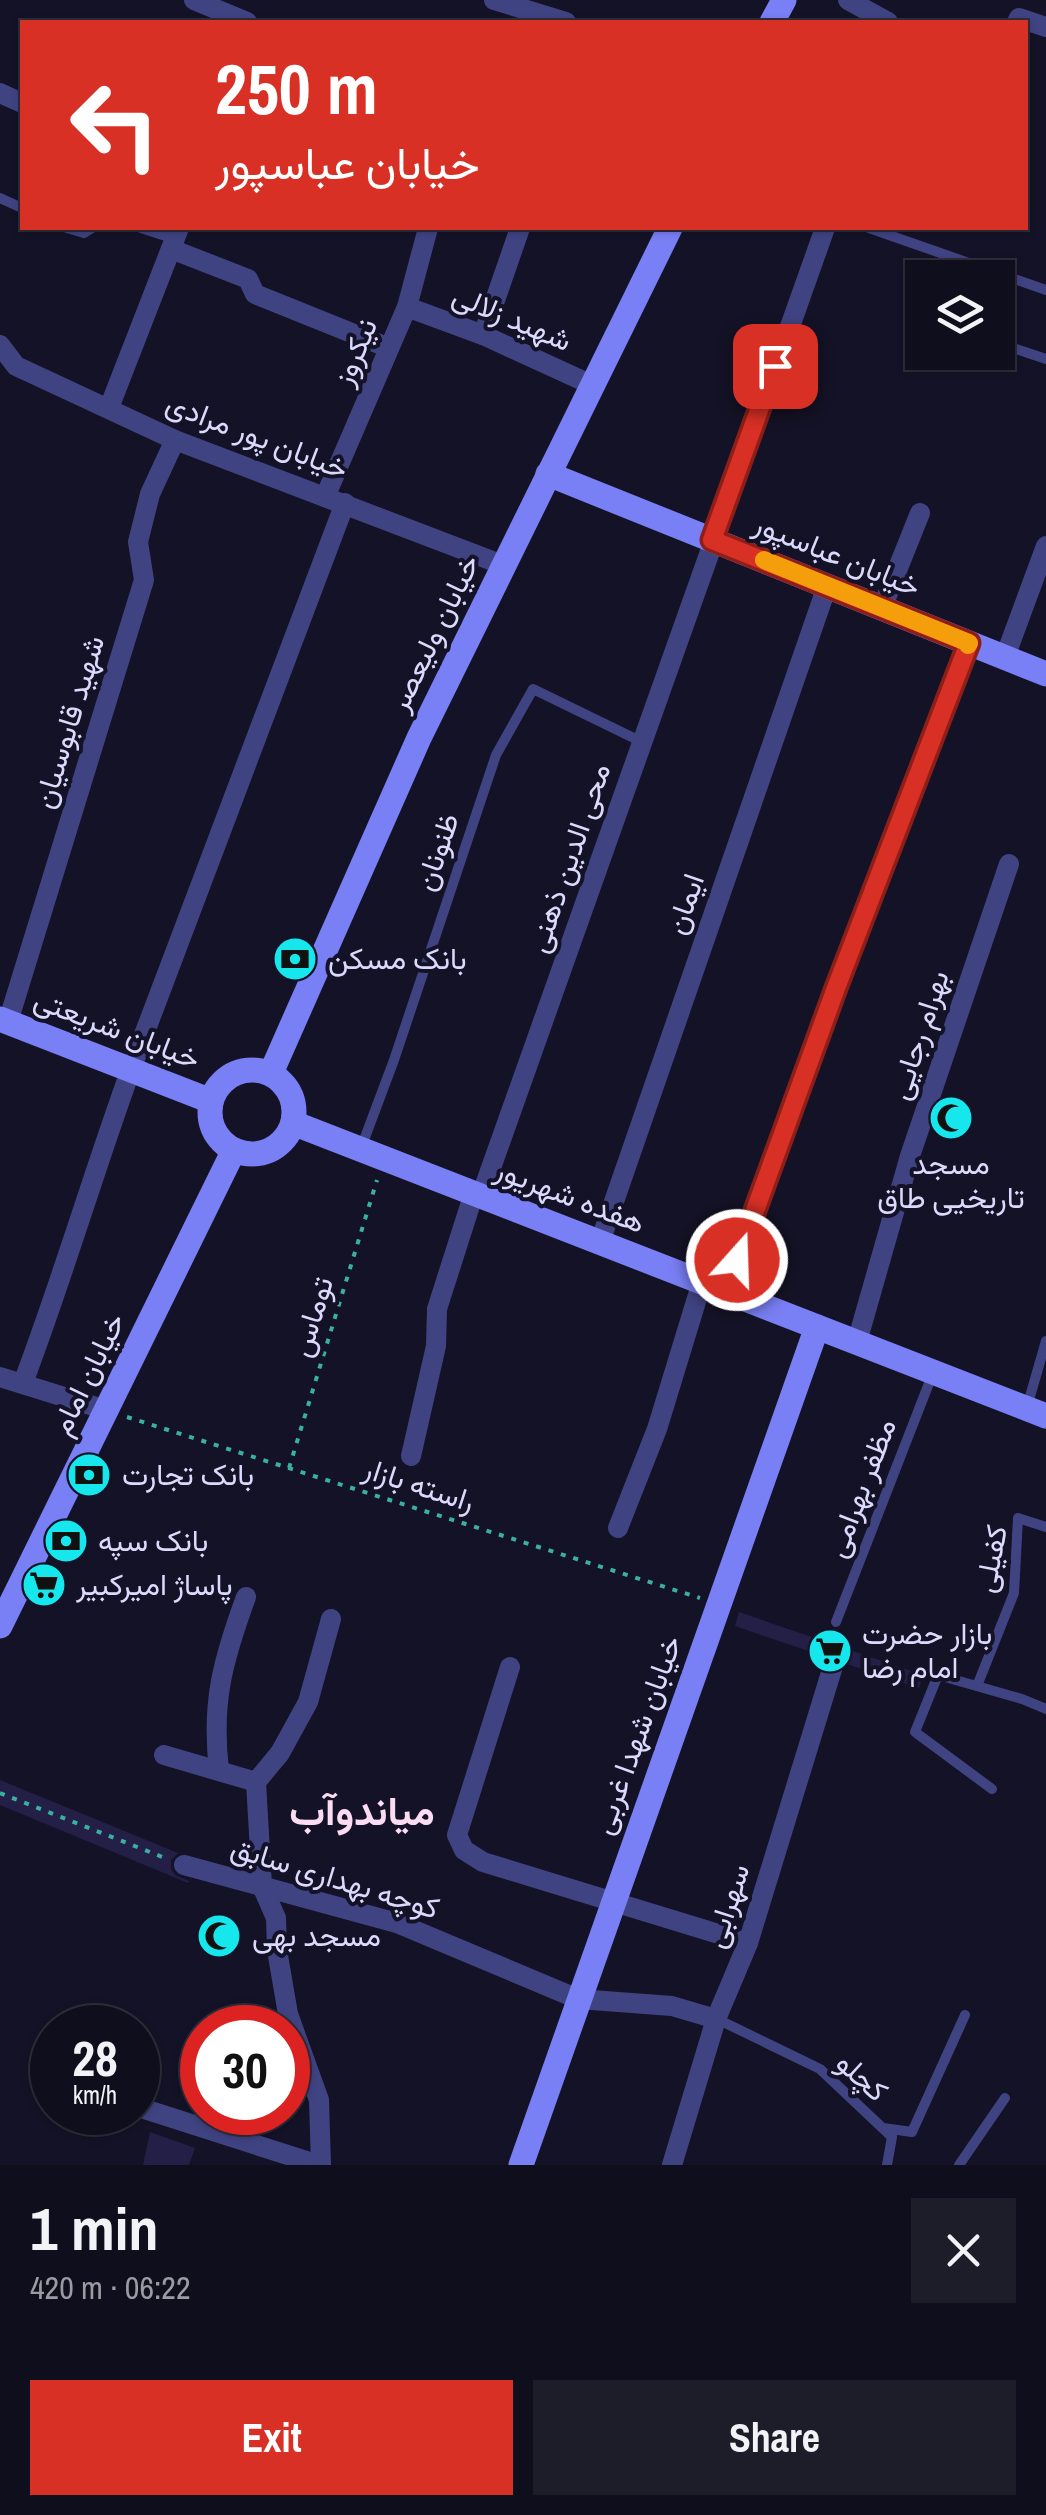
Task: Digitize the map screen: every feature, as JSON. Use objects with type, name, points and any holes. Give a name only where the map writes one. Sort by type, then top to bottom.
[{"type":"main road","name":"خیابان ولیعصر","points":[[270,1073],[419,738],[669,230]]},
{"type":"main road","name":"خیابان عباسپور","points":[[548,474],[1046,674]]},
{"type":"main road","name":"خیابان شریعتی","points":[[4,1020],[211,1100]]},
{"type":"main road","points":[[242,1070],[270,1073],[280,1080],[293,1100],[294,1123],[287,1137],[263,1153],[234,1150],[224,1144],[212,1124],[211,1100],[218,1087],[242,1070]]},
{"type":"main road","name":"هفده شهریور","points":[[294,1123],[1036,1412]]},
{"type":"main road","name":"خیابان امام","points":[[0,1626],[234,1150]]},
{"type":"main road","name":"خیابان شهدا غربی","points":[[521,2165],[817,1327]]},
{"type":"street","points":[[194,0],[242,20]]},
{"type":"street","points":[[494,0],[559,20]]},
{"type":"street","points":[[848,0],[881,12]]},
{"type":"street","name":"نیکروز","points":[[23,1384],[63,1277],[99,1158],[408,307],[427,230]]},
{"type":"street","points":[[484,336],[519,230]]},
{"type":"street","name":"محی الدین ذهنی","points":[[411,1456],[436,1346],[437,1309],[824,230]]},
{"type":"street","points":[[109,408],[175,238],[248,278],[254,294],[390,348]]},
{"type":"street","name":"شهید زلالی","points":[[408,307],[592,385]]},
{"type":"street","name":"خیابان پور مرادی","points":[[0,344],[16,366],[175,440],[504,565]]},
{"type":"street","name":"شهید قابوسیان","points":[[4,1020],[144,580],[138,542],[150,494],[175,440]]},
{"type":"street","points":[[882,608],[920,513]]},
{"type":"street","points":[[1004,657],[1046,546]]},
{"type":"street","name":"ایمان","points":[[600,1242],[827,586]]},
{"type":"street","points":[[618,1528],[836,988],[969,643]]},
{"type":"street","name":"بهرام رجایی","points":[[856,1342],[910,1156],[1009,864]]},
{"type":"street","points":[[0,1377],[106,1410]]},
{"type":"street","points":[[219,1770],[216,1706],[223,1660],[246,1597]]},
{"type":"street","points":[[160,2114],[320,2165],[320,2100],[288,2014],[276,1918],[262,1886],[256,1782],[280,1753],[308,1702],[331,1619]]},
{"type":"street","name":"سهرابی","points":[[672,2165],[716,2019],[748,1943],[834,1664]]},
{"type":"street","points":[[510,1667],[457,1835],[464,1850],[483,1862],[748,1943]]},
{"type":"street","points":[[164,1756],[256,1782]]},
{"type":"street","name":"کوچه بهداری سابق","points":[[184,1865],[397,1923],[578,1999],[672,2006],[716,2019]]},
{"type":"lane","points":[[148,230],[175,238]]},
{"type":"lane","points":[[873,230],[953,260]]},
{"type":"lane","points":[[1015,281],[1046,290]]},
{"type":"lane","points":[[1015,349],[1046,359]]},
{"type":"lane","name":"ظنونان","points":[[360,1149],[394,1060],[496,755],[533,689],[642,742]]},
{"type":"lane","points":[[1036,1412],[1046,1341]]},
{"type":"lane","name":"مظفر بهرامی","points":[[836,1622],[933,1372]]},
{"type":"lane","name":"کفیلی","points":[[977,1686],[1014,1594],[1018,1518],[1046,1528]]},
{"type":"lane","points":[[992,1789],[916,1732],[938,1675],[1046,1709]]},
{"type":"lane","points":[[882,2128],[912,2132],[965,2015]]},
{"type":"lane","name":"کچلو","points":[[716,2019],[820,2070],[892,2136],[887,2165]]},
{"type":"lane","points":[[959,2165],[1005,2098]]},
{"type":"path","name":"توماس","points":[[289,1468],[377,1180]]},
{"type":"path","name":"راسته بازار","points":[[106,1410],[718,1604]]},
{"type":"path","points":[[0,1793],[184,1865]]},
{"type":"building","name":"بازار حضرت امام رضا","points":[[739,1612],[923,1675],[919,1688],[847,1664],[845,1654],[839,1650],[830,1650],[823,1656],[735,1626]]},
{"type":"building","points":[[0,1780],[178,1853],[171,1860],[171,1869],[188,1883],[0,1805]]},
{"type":"building","points":[[149,2135],[195,2148],[189,2165],[143,2165]]},
{"type":"slow traffic","points":[[764,560],[968,645]]},
{"type":"place","name":"بانک مسکن","points":[[295,959]]},
{"type":"place","name":"مسجد تاریخیی طاق","points":[[951,1118]]},
{"type":"place","name":"بانک تجارت","points":[[89,1475]]},
{"type":"place","name":"بانک سپه","points":[[66,1541]]},
{"type":"place","name":"پاساژ امیرکبیر","points":[[44,1585]]},
{"type":"place","name":"بازار حضرت امام رضا","points":[[830,1651]]},
{"type":"place","name":"مسجد بهی","points":[[219,1936]]},
{"type":"district","name":"میاندوآب","points":[[362,1811]]},
{"type":"route","points":[[737,1260],[836,988],[969,643],[712,540],[775,366]]}]
